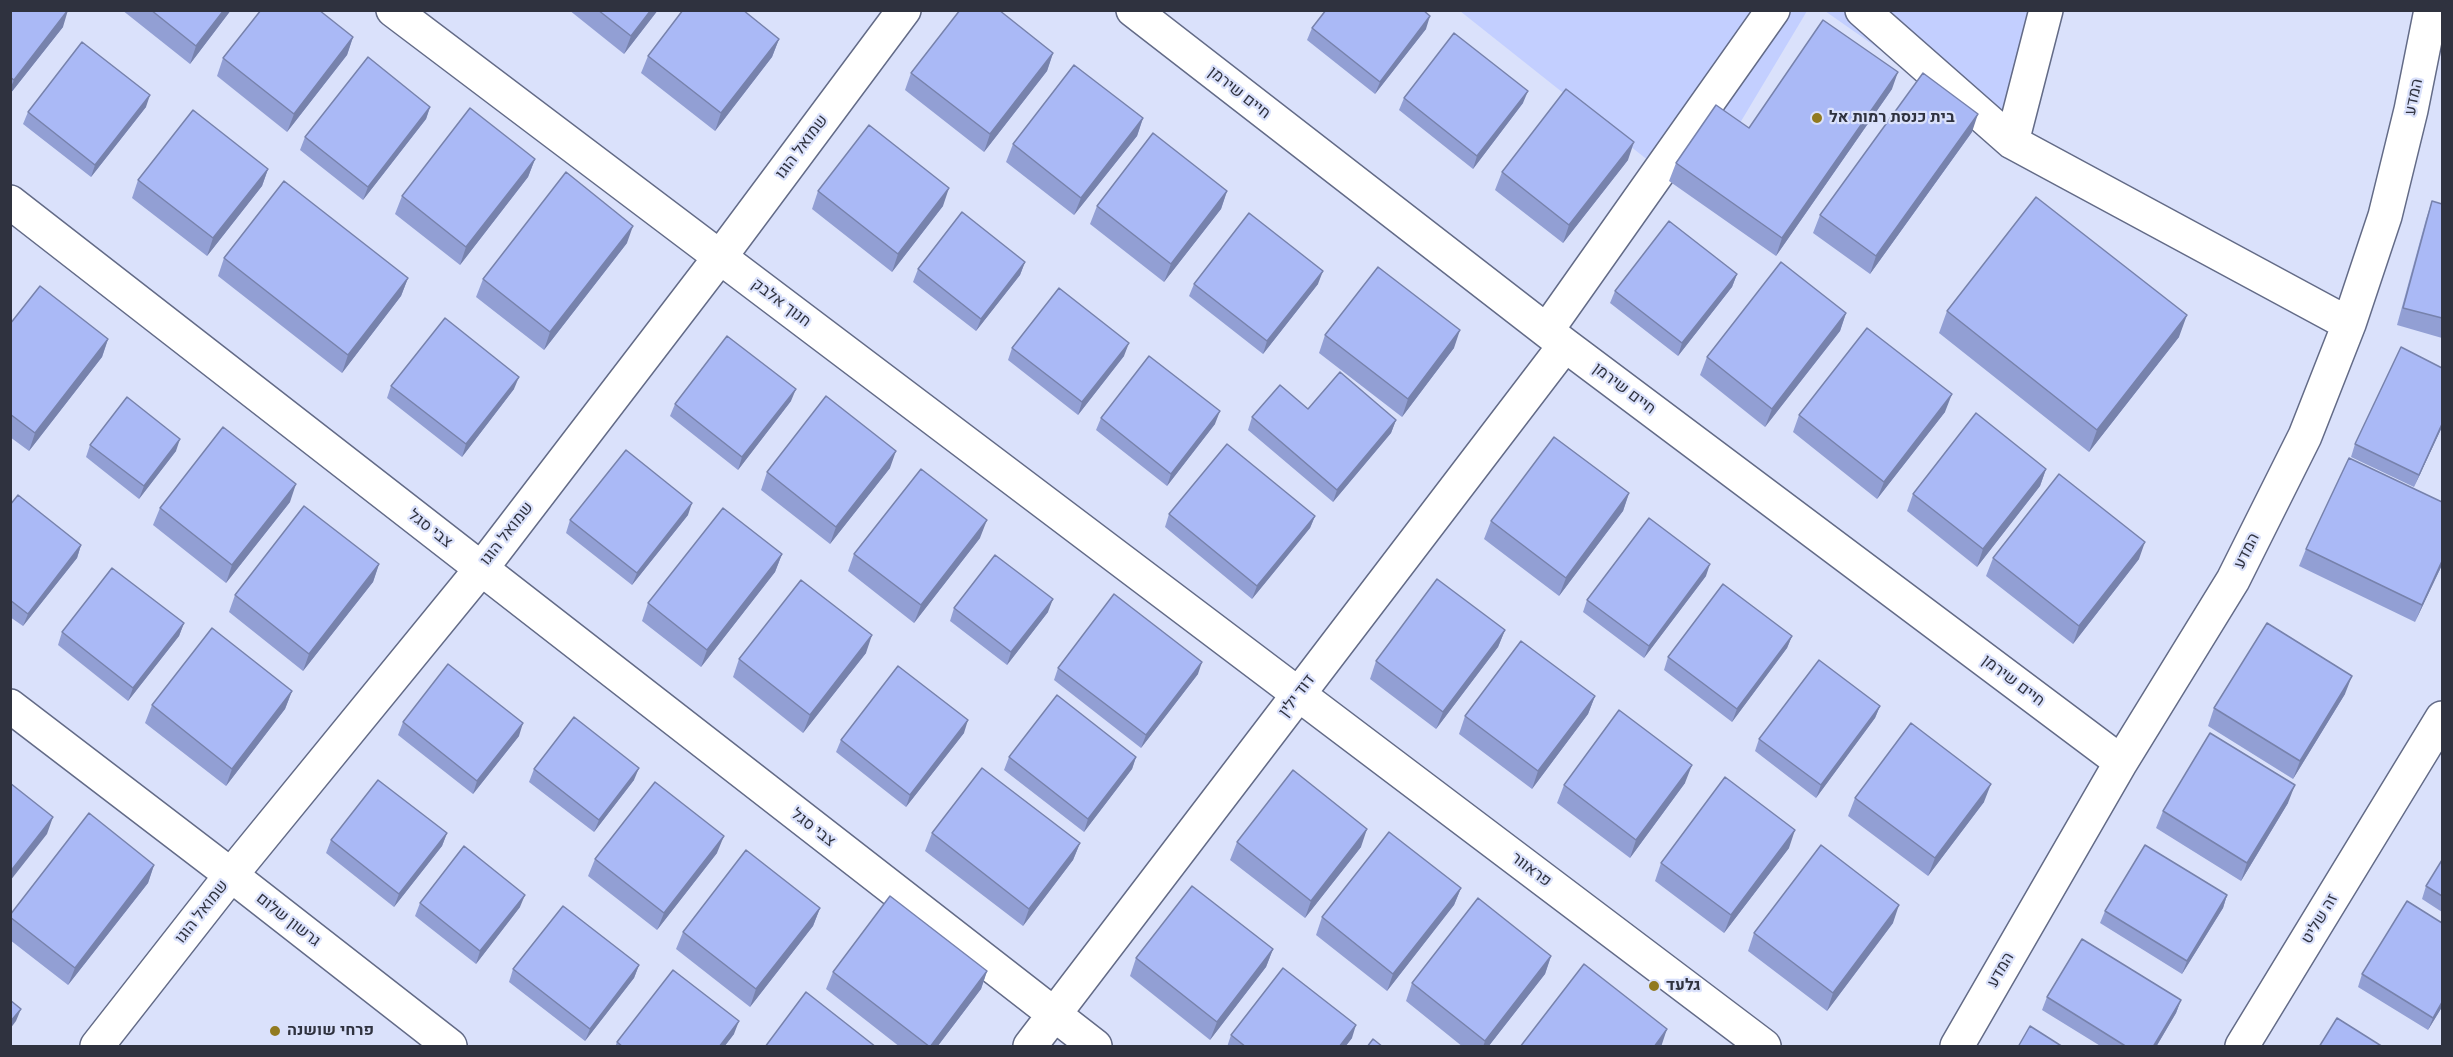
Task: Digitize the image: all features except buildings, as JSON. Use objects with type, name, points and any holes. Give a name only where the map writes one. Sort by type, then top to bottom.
[{"type":"street","name":"חנוך אלבק","points":[[393,10],[1298,694]]},
{"type":"street","name":"שמואל הוגו","points":[[97,1047],[231,875],[481,569],[720,257],[904,10]]},
{"type":"street","name":"חיים שירמן","points":[[1133,10],[1556,338],[2121,762]]},
{"type":"street","name":"דוד ילין","points":[[1030,1047],[1298,694],[1556,338],[1773,10]]},
{"type":"street","points":[[1862,10],[2012,142],[2349,324]]},
{"type":"street","points":[[2012,142],[2046,10]]},
{"type":"street","name":"המדע","points":[[1958,1047],[2121,762],[2233,580],[2305,436],[2349,324],[2385,216],[2434,24]]},
{"type":"street","name":"צבי סגל","points":[[10,202],[1095,1047]]},
{"type":"street","name":"פראוור","points":[[1298,694],[1764,1047]]},
{"type":"street","name":"גרשון שלום","points":[[10,706],[450,1047]]},
{"type":"street","name":"זה שליט","points":[[2242,1047],[2442,718]]},
{"type":"shaded area","points":[[1460,11],[1807,11],[1737,128],[1659,169]]},
{"type":"shaded area","points":[[1825,11],[2044,11],[2012,142]]},
{"type":"place","name":"בית כנסת רמות אל","points":[[1817,118]]},
{"type":"place","name":"גלעד","points":[[1654,986]]},
{"type":"place","name":"פרחי שושנה","points":[[275,1031]]}]
